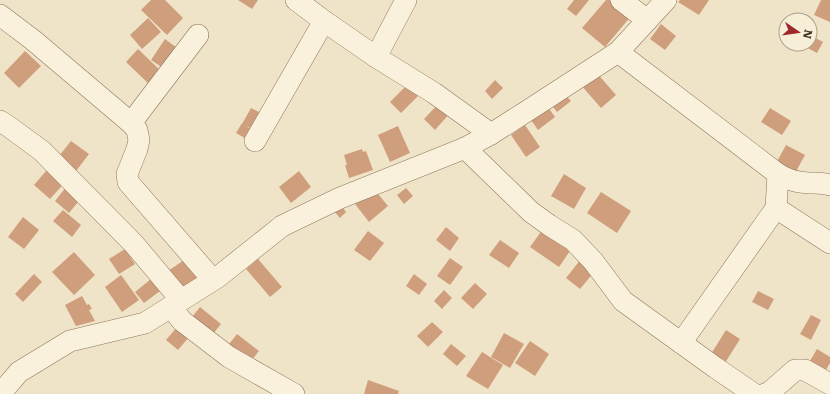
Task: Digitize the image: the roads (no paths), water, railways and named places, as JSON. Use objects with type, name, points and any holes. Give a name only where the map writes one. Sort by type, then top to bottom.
[{"type":"street","points":[[296,0],[376,57],[434,92],[491,134]]},
{"type":"street","points":[[376,57],[406,0]]},
{"type":"street","points":[[621,0],[647,20]]},
{"type":"street","points":[[0,394],[19,372],[70,341],[145,324],[218,277],[282,226],[340,198],[465,148],[491,134],[618,52],[666,0]]},
{"type":"street","points":[[0,15],[131,123],[137,130],[139,140],[127,174],[128,182],[213,280]]},
{"type":"street","points":[[255,141],[324,21]]},
{"type":"street","points":[[131,123],[198,35]]},
{"type":"street","points":[[618,52],[778,174],[790,180],[825,183],[830,185]]},
{"type":"street","points":[[0,121],[42,151],[134,244],[176,304],[182,321],[229,357],[294,394]]},
{"type":"street","points":[[465,148],[531,212],[573,240],[593,261],[624,301],[754,394]]},
{"type":"street","points":[[682,343],[776,208],[778,174]]},
{"type":"street","points":[[776,208],[830,242]]},
{"type":"street","points":[[765,394],[770,392],[795,370],[805,370],[830,384]]}]
